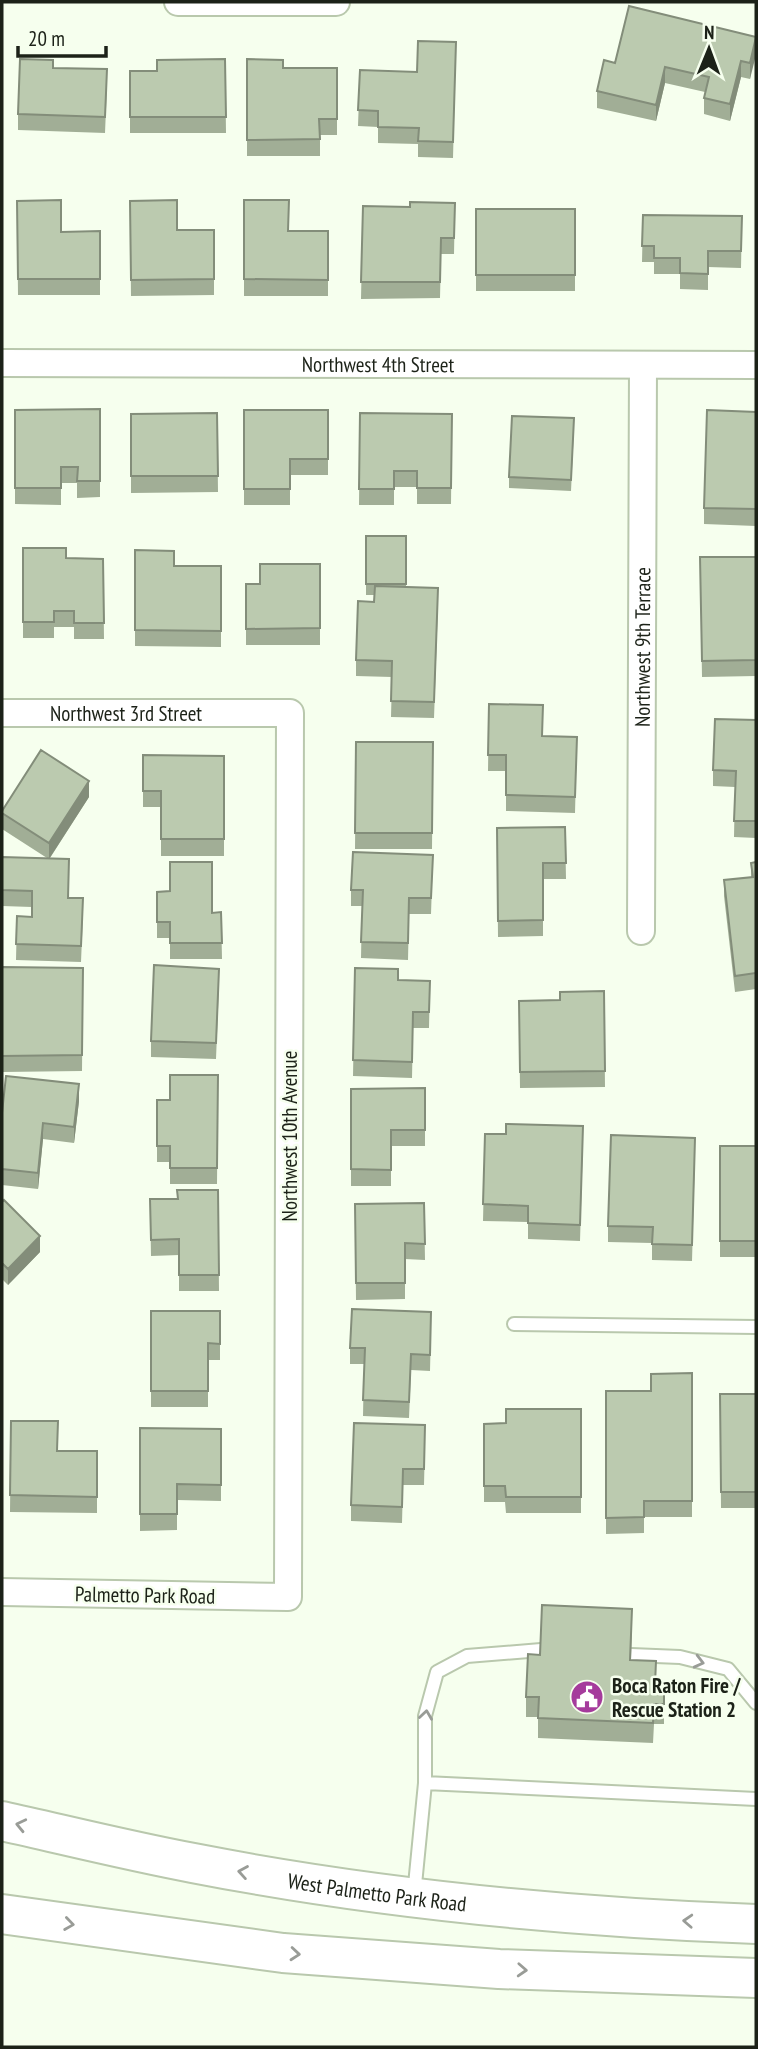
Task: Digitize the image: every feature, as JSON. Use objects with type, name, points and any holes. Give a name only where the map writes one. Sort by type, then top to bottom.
[{"type":"main road","name":"West Palmetto Park Road","points":[[2,1821],[193,1863],[414,1897],[623,1917],[756,1924]]},
{"type":"main road","points":[[2,1914],[283,1953],[499,1969],[756,1978]]},
{"type":"street","points":[[178,2],[336,2]]},
{"type":"street","name":"Northwest 4th Street","points":[[2,363],[756,365]]},
{"type":"street","name":"Northwest 9th Terrace","points":[[641,931],[643,365]]},
{"type":"street","name":"Northwest 3rd Street","points":[[2,713],[251,713]]},
{"type":"street","name":"Northwest 10th Avenue","points":[[251,713],[290,713],[288,1597]]},
{"type":"street","name":"Palmetto Park Road","points":[[2,1592],[288,1597]]},
{"type":"lane","points":[[514,1324],[756,1326]]},
{"type":"lane","points":[[414,1897],[425,1783],[425,1716],[437,1672],[467,1656],[541,1650]]},
{"type":"lane","points":[[631,1656],[680,1657],[729,1669],[756,1703]]},
{"type":"lane","points":[[425,1783],[756,1800]]},
{"type":"building","points":[[629,6],[756,37],[750,63],[741,61],[730,104],[704,98],[709,77],[665,67],[656,105],[597,91],[604,60],[615,63]]},
{"type":"building","points":[[418,41],[456,42],[453,142],[418,141],[419,128],[378,127],[378,111],[358,110],[360,70],[417,72]]},
{"type":"building","points":[[20,59],[53,60],[53,68],[107,69],[105,117],[18,114]]},
{"type":"building","points":[[225,59],[226,117],[130,117],[130,71],[157,71],[157,60]]},
{"type":"building","points":[[247,59],[283,60],[283,68],[337,68],[337,119],[319,119],[320,139],[247,140]]},
{"type":"building","points":[[61,200],[61,232],[100,231],[100,279],[18,279],[17,201]]},
{"type":"building","points":[[177,200],[177,230],[214,230],[214,279],[131,280],[130,201]]},
{"type":"building","points":[[244,200],[289,200],[288,231],[328,231],[328,280],[244,279]]},
{"type":"building","points":[[410,202],[455,203],[454,238],[441,238],[440,282],[361,282],[363,206],[410,207]]},
{"type":"building","points":[[476,209],[575,209],[575,275],[476,275]]},
{"type":"building","points":[[643,215],[742,216],[741,251],[708,251],[708,274],[680,273],[680,258],[654,258],[654,246],[642,246]]},
{"type":"building","points":[[100,409],[100,481],[77,481],[78,467],[61,467],[61,488],[15,488],[15,410]]},
{"type":"building","points":[[244,410],[328,410],[328,459],[290,459],[290,489],[244,489]]},
{"type":"building","points":[[707,410],[756,412],[756,509],[704,508]]},
{"type":"building","points":[[217,413],[218,476],[131,476],[131,414]]},
{"type":"building","points":[[360,413],[452,414],[451,488],[417,488],[417,471],[394,471],[394,489],[359,489]]},
{"type":"building","points":[[512,416],[574,418],[571,480],[509,477]]},
{"type":"building","points":[[366,536],[406,536],[406,584],[366,584]]},
{"type":"building","points":[[23,548],[66,548],[66,558],[103,559],[104,623],[74,623],[74,611],[54,611],[54,622],[23,622]]},
{"type":"building","points":[[135,550],[174,551],[174,566],[221,566],[221,631],[135,630]]},
{"type":"building","points":[[700,557],[756,557],[756,660],[702,661]]},
{"type":"building","points":[[260,564],[320,564],[320,628],[246,629],[246,584],[260,584]]},
{"type":"building","points":[[375,586],[438,588],[434,702],[391,701],[392,661],[356,660],[358,601],[374,602]]},
{"type":"building","points":[[489,704],[543,705],[542,736],[577,737],[575,797],[506,795],[506,755],[488,755]]},
{"type":"building","points":[[715,719],[756,720],[756,821],[734,821],[736,771],[713,770]]},
{"type":"building","points":[[356,742],[433,742],[432,833],[355,833]]},
{"type":"building","points":[[41,750],[89,781],[49,843],[2,813]]},
{"type":"building","points":[[143,755],[224,756],[224,839],[161,839],[161,791],[143,791]]},
{"type":"building","points":[[565,827],[566,863],[543,863],[543,920],[498,921],[497,828]]},
{"type":"building","points":[[353,852],[433,855],[431,898],[409,898],[408,943],[361,942],[363,890],[351,890]]},
{"type":"building","points":[[2,857],[69,859],[68,898],[83,898],[81,946],[16,944],[17,916],[32,917],[32,891],[2,890]]},
{"type":"building","points":[[170,862],[212,862],[212,913],[221,912],[222,943],[170,943],[170,922],[157,922],[157,892],[170,891]]},
{"type":"building","points":[[756,862],[756,973],[735,976],[724,880],[753,877],[751,863]]},
{"type":"building","points":[[154,965],[219,969],[216,1043],[151,1041]]},
{"type":"building","points":[[2,967],[83,968],[82,1055],[2,1056]]},
{"type":"building","points":[[355,968],[398,969],[398,980],[430,981],[429,1012],[413,1012],[412,1062],[353,1060]]},
{"type":"building","points":[[604,991],[605,1071],[520,1072],[519,1001],[560,1000],[560,992]]},
{"type":"building","points":[[170,1075],[218,1075],[217,1168],[170,1168],[170,1146],[157,1146],[157,1100],[170,1100]]},
{"type":"building","points":[[6,1076],[79,1084],[74,1127],[43,1123],[38,1173],[2,1169],[2,1113]]},
{"type":"building","points":[[425,1088],[425,1130],[391,1130],[391,1170],[351,1169],[351,1089]]},
{"type":"building","points":[[506,1124],[583,1126],[580,1225],[528,1223],[528,1206],[483,1204],[485,1134],[506,1134]]},
{"type":"building","points":[[611,1135],[695,1138],[692,1245],[652,1244],[653,1227],[608,1226]]},
{"type":"building","points":[[720,1146],[756,1146],[756,1241],[720,1241]]},
{"type":"building","points":[[177,1190],[218,1190],[219,1275],[179,1275],[179,1239],[151,1240],[150,1199],[178,1199]]},
{"type":"building","points":[[4,1200],[40,1236],[8,1269],[2,1263]]},
{"type":"building","points":[[424,1203],[425,1244],[405,1243],[405,1283],[356,1283],[355,1204]]},
{"type":"building","points":[[352,1309],[431,1312],[430,1355],[411,1354],[409,1402],[363,1400],[365,1348],[350,1348]]},
{"type":"building","points":[[151,1311],[220,1311],[220,1344],[208,1343],[208,1391],[151,1391]]},
{"type":"building","points":[[692,1373],[692,1501],[644,1501],[644,1517],[606,1518],[606,1391],[651,1391],[651,1374]]},
{"type":"building","points":[[720,1394],[756,1394],[756,1492],[721,1492]]},
{"type":"building","points":[[506,1409],[581,1409],[581,1497],[506,1497],[505,1486],[484,1486],[484,1424],[506,1423]]},
{"type":"building","points":[[11,1421],[58,1421],[57,1451],[97,1451],[97,1497],[10,1495]]},
{"type":"building","points":[[354,1423],[425,1425],[424,1469],[403,1469],[402,1507],[351,1505]]},
{"type":"building","points":[[140,1428],[221,1429],[221,1485],[177,1484],[177,1514],[140,1514]]},
{"type":"building","points":[[542,1605],[632,1609],[630,1660],[656,1661],[655,1685],[664,1686],[664,1704],[654,1704],[653,1723],[538,1718],[539,1697],[526,1697],[528,1654],[540,1655]]},
{"type":"place","name":"Boca Raton Fire / Rescue Station 2","points":[[587,1697]]}]
